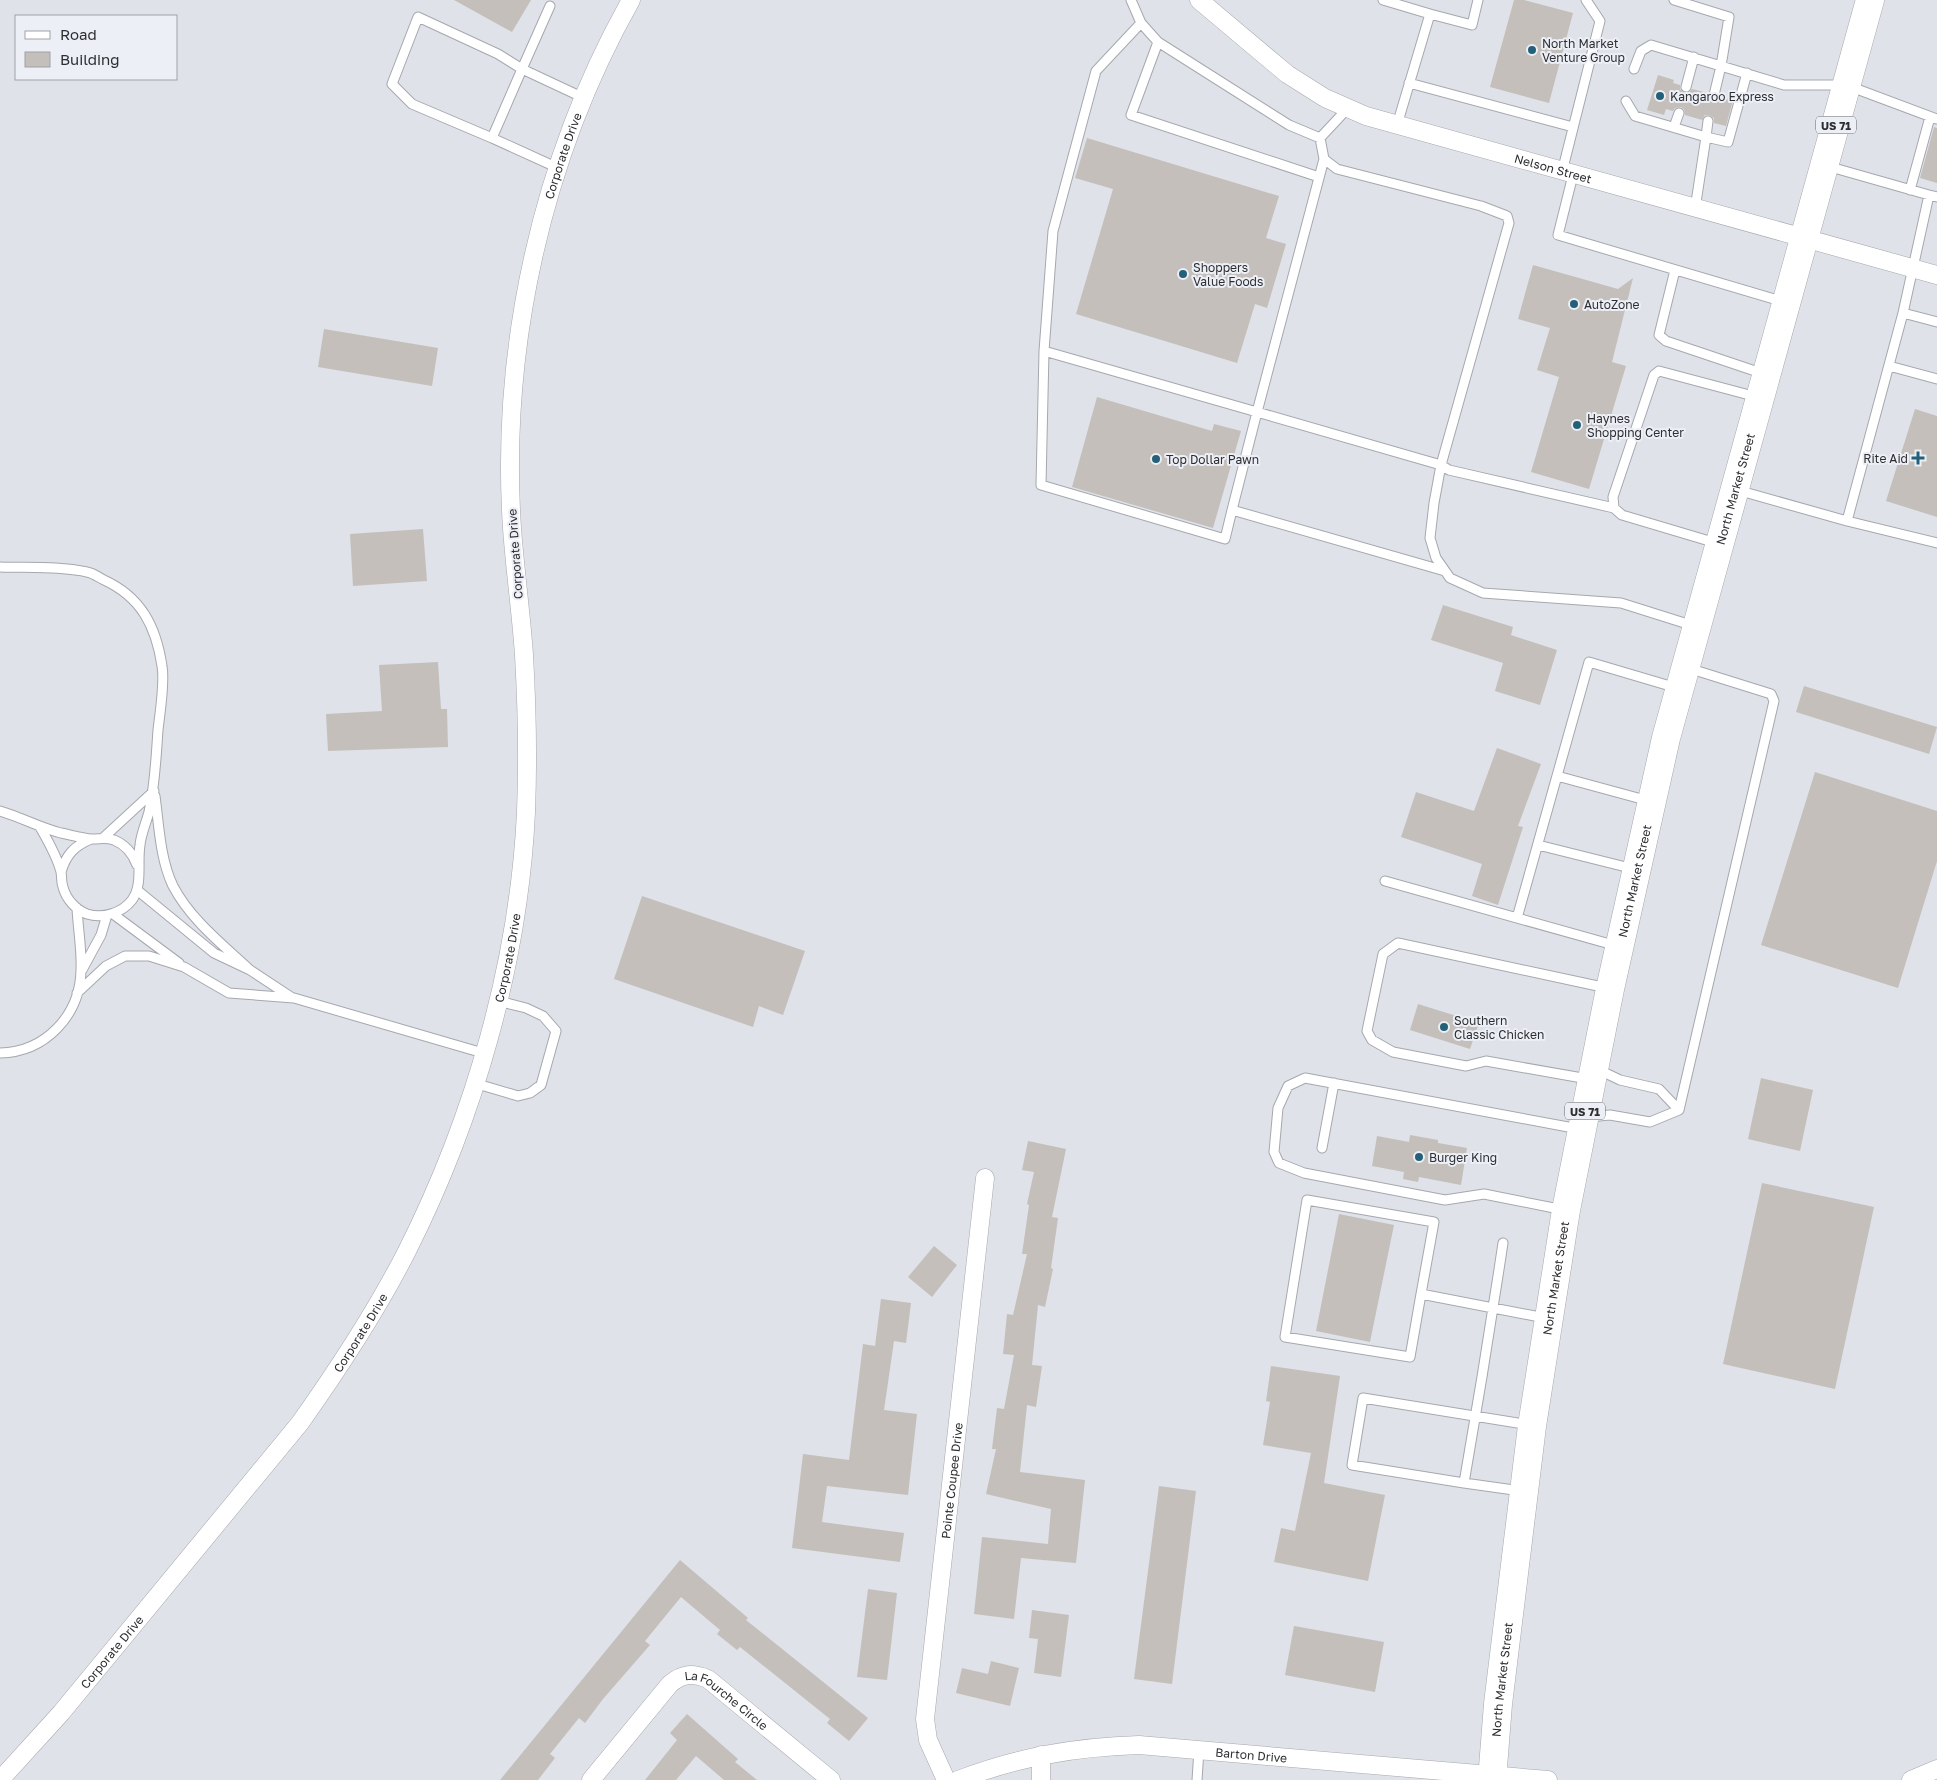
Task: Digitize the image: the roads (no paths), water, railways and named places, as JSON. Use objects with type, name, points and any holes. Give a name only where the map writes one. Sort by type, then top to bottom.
[{"type":"main road","name":"North Market Street","points":[[1492,1778],[1498,1704],[1532,1426],[1566,1210],[1592,1073],[1652,802],[1696,626],[1870,0]]},
{"type":"street","name":"Corporate Drive","points":[[0,1780],[74,1698],[300,1423],[358,1338],[408,1249],[444,1168],[484,1053],[498,1001],[518,892],[526,815],[524,653],[512,527],[510,478],[517,357],[529,279],[540,228],[558,168],[584,98],[631,0]]},
{"type":"street","name":"Nelson Street","points":[[1199,0],[1287,74],[1325,98],[1366,116],[1937,275]]},
{"type":"street","name":"Pointe Coupee Drive","points":[[946,1780],[928,1740],[925,1719],[985,1178]]},
{"type":"street","name":"La Fourche Circle","points":[[591,1780],[670,1684],[677,1679],[697,1674],[708,1679],[831,1780]]},
{"type":"street","name":"Barton Drive","points":[[958,1780],[982,1771],[1041,1755],[1083,1748],[1139,1745],[1492,1778],[1548,1780]]},
{"type":"street","points":[[1041,1755],[1041,1780]]},
{"type":"street","points":[[1911,1780],[1937,1769]]},
{"type":"lane","points":[[1132,0],[1141,23],[1158,42],[1289,125],[1320,138]]},
{"type":"lane","points":[[1383,0],[1472,25],[1478,0]]},
{"type":"lane","points":[[1586,0],[1600,21],[1574,127],[1558,235],[1787,302]]},
{"type":"lane","points":[[1674,0],[1728,17],[1721,66],[1714,95]]},
{"type":"lane","points":[[492,138],[550,6]]},
{"type":"lane","points":[[1397,125],[1430,14]]},
{"type":"lane","points":[[558,168],[412,104],[392,84],[418,17],[498,54],[522,69],[584,98]]},
{"type":"lane","points":[[1141,23],[1096,71],[1053,231],[1044,351],[1041,484],[1225,539],[1320,177],[1324,159],[1320,138]]},
{"type":"lane","points":[[1158,42],[1131,115],[1320,177]]},
{"type":"lane","points":[[1634,69],[1641,51],[1651,45],[1784,85],[1846,85],[1934,118],[1910,190]]},
{"type":"lane","points":[[1686,87],[1694,57]]},
{"type":"lane","points":[[1626,101],[1635,116],[1728,142],[1747,73]]},
{"type":"lane","points":[[1409,83],[1574,127]]},
{"type":"lane","points":[[1320,138],[1348,108]]},
{"type":"lane","points":[[1674,127],[1678,113]]},
{"type":"lane","points":[[1695,209],[1708,121]]},
{"type":"lane","points":[[1324,159],[1337,169],[1481,206],[1506,216],[1509,223],[1441,465],[1434,503],[1430,538],[1436,558],[1450,578],[1483,593],[1621,603],[1696,626]]},
{"type":"lane","points":[[1825,165],[1933,196],[1847,521]]},
{"type":"lane","points":[[1675,270],[1659,335],[1666,341],[1763,387]]},
{"type":"lane","points":[[1903,313],[1937,322]]},
{"type":"lane","points":[[1044,351],[1441,465],[1450,470],[1614,508],[1622,515],[1719,544]]},
{"type":"lane","points":[[1889,366],[1937,378]]},
{"type":"lane","points":[[1614,508],[1613,497],[1654,374],[1659,371],[1763,387]]},
{"type":"lane","points":[[1734,489],[1937,544]]},
{"type":"lane","points":[[1232,510],[1445,571]]},
{"type":"lane","points":[[0,567],[88,572],[120,587],[142,608],[156,637],[162,668],[154,791],[140,844],[139,879],[137,890],[132,900],[123,908],[110,914],[96,916],[77,908],[68,898],[62,886],[61,872],[51,846],[40,828]]},
{"type":"lane","points":[[1517,918],[1589,662],[1771,694],[1774,701],[1680,1110]]},
{"type":"lane","points":[[1557,776],[1652,802]]},
{"type":"lane","points":[[103,838],[154,791]]},
{"type":"lane","points":[[154,791],[163,852],[172,884],[184,905],[250,970]]},
{"type":"lane","points":[[0,811],[20,817],[40,828],[91,839]]},
{"type":"lane","points":[[61,872],[64,861],[80,843],[91,839],[103,838],[115,841],[126,847],[133,856],[138,868]]},
{"type":"lane","points":[[1538,845],[1637,870]]},
{"type":"lane","points":[[1385,881],[1619,947]]},
{"type":"lane","points":[[137,890],[214,953],[250,970],[294,998]]},
{"type":"lane","points":[[0,1053],[12,1053],[32,1047],[52,1035],[75,1002],[81,972],[77,908]]},
{"type":"lane","points":[[110,914],[184,968],[229,993],[294,998],[484,1053]]},
{"type":"lane","points":[[81,972],[110,914]]},
{"type":"lane","points":[[1610,989],[1398,943],[1384,954],[1367,1031],[1372,1040],[1394,1052],[1466,1066],[1486,1061],[1592,1073],[1659,1089],[1680,1110]]},
{"type":"lane","points":[[77,993],[106,966],[125,956],[149,956],[184,968]]},
{"type":"lane","points":[[474,1083],[518,1096],[530,1093],[541,1085],[556,1031],[543,1016],[526,1008],[498,1001]]},
{"type":"lane","points":[[1566,1210],[1484,1194],[1445,1200],[1304,1173],[1279,1163],[1274,1152],[1278,1108],[1288,1086],[1304,1078],[1582,1124],[1610,1115],[1650,1122],[1680,1110]]},
{"type":"lane","points":[[1322,1148],[1334,1083]]},
{"type":"lane","points":[[1307,1200],[1434,1222],[1421,1294],[1410,1357],[1285,1337],[1307,1200]]},
{"type":"lane","points":[[1464,1483],[1503,1243]]},
{"type":"lane","points":[[1421,1294],[1548,1319]]},
{"type":"lane","points":[[1523,1492],[1352,1465],[1363,1398],[1532,1426]]},
{"type":"lane","points":[[1197,1780],[1199,1750]]},
{"type":"place","name":"North Market Venture Group","points":[[1532,50]]},
{"type":"place","name":"Kangaroo Express","points":[[1660,96]]},
{"type":"place","name":"Shoppers Value Foods","points":[[1183,274]]},
{"type":"place","name":"AutoZone","points":[[1574,304]]},
{"type":"place","name":"Haynes Shopping Center","points":[[1577,425]]},
{"type":"place","name":"Rite Aid","points":[[1918,458]]},
{"type":"place","name":"Top Dollar Pawn","points":[[1156,459]]},
{"type":"place","name":"Southern Classic Chicken","points":[[1444,1027]]},
{"type":"place","name":"Burger King","points":[[1419,1157]]}]
